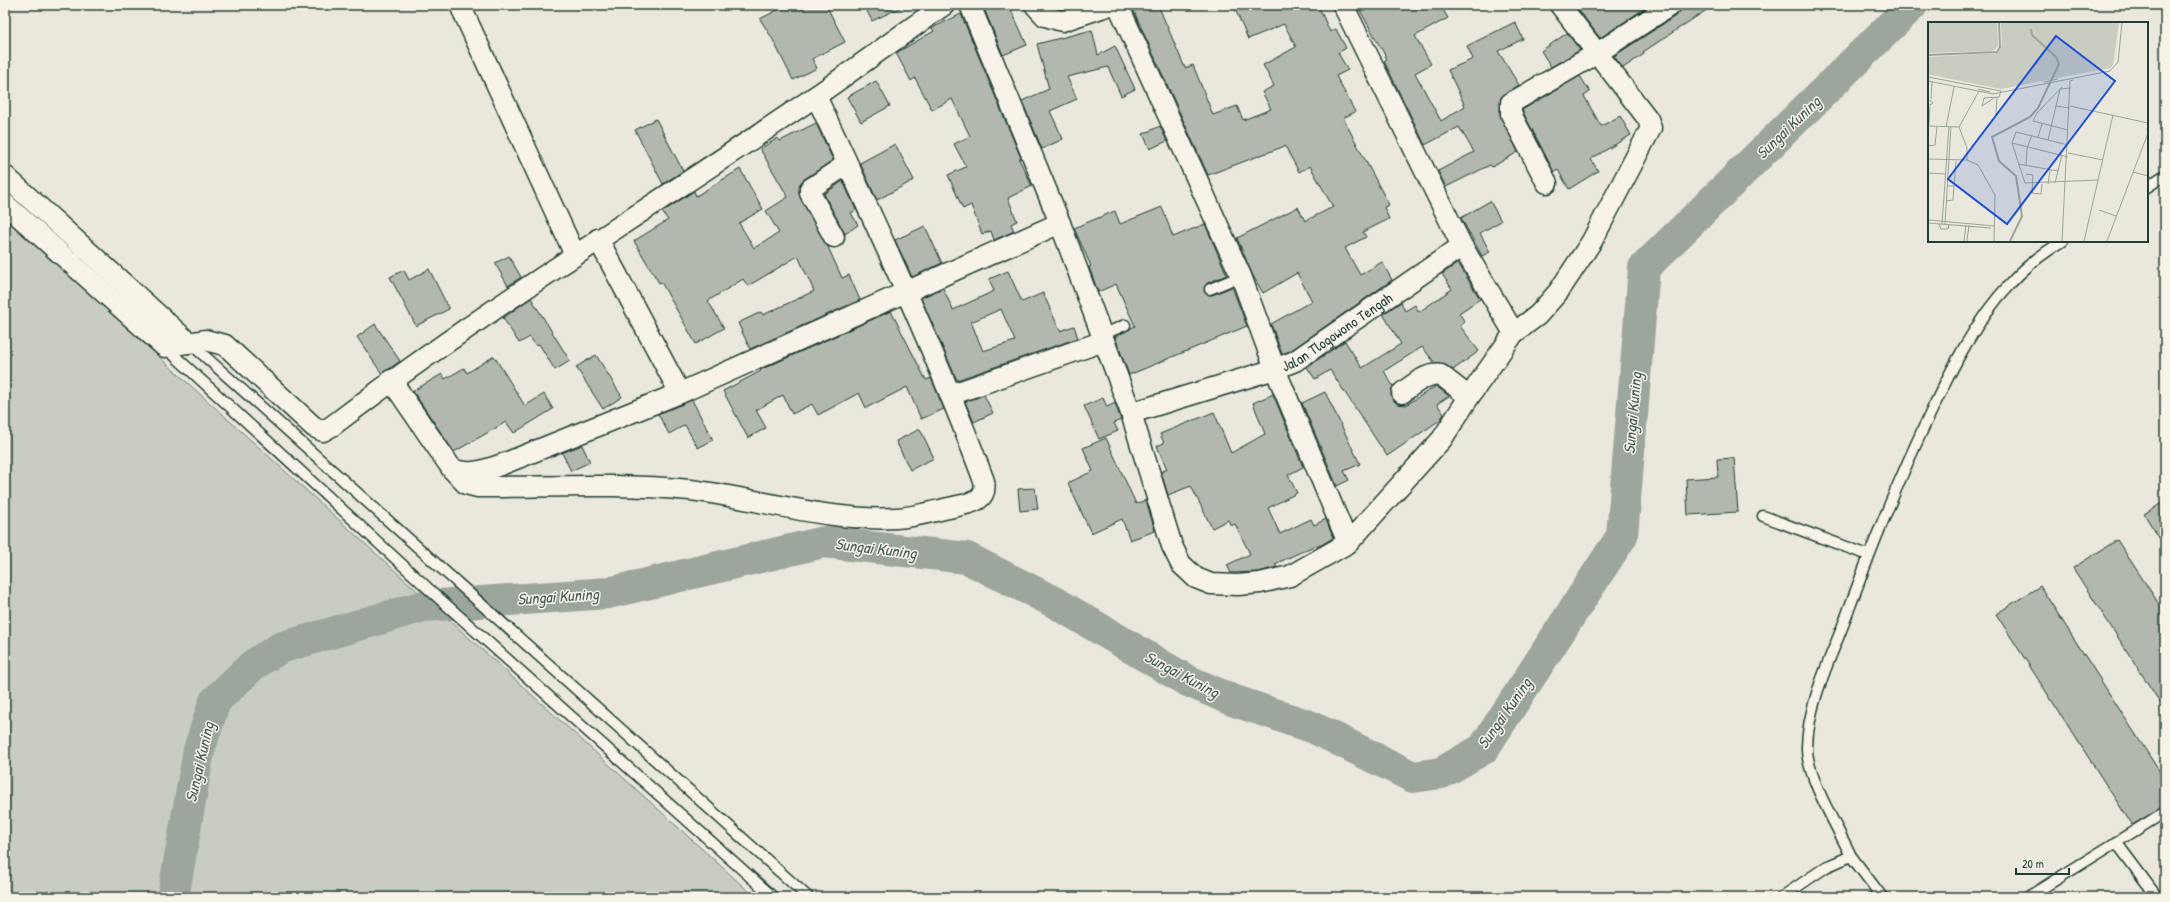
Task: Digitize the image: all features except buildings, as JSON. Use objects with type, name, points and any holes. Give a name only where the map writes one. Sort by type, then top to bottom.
[{"type":"street","points":[[460,5],[575,255]]},
{"type":"street","points":[[5,204],[165,347],[210,341],[224,345],[318,430],[327,430],[391,380],[598,239],[816,96],[944,5]]},
{"type":"street","points":[[970,5],[1060,223],[1103,338],[1131,413],[1172,546],[1181,564],[1196,578],[1211,584],[1260,583],[1290,576],[1348,543],[1442,439],[1469,397],[1514,333],[1538,315],[1558,291],[1592,241],[1651,128],[1648,119],[1596,54],[1560,5]]},
{"type":"street","points":[[1034,5],[1045,16],[1062,21],[1110,5]]},
{"type":"street","name":"Jalan Tlogowono Tengah","points":[[1118,5],[1241,276],[1275,369],[1311,351],[1362,314],[1462,246]]},
{"type":"street","points":[[1343,5],[1462,246],[1514,333]]},
{"type":"street","points":[[1547,183],[1512,114],[1511,103],[1596,54],[1672,5]]},
{"type":"street","points":[[391,380],[452,469],[466,484],[478,487],[584,486],[690,490],[830,514],[882,518],[912,516],[978,499],[984,495],[984,480],[950,395],[906,291],[816,96]]},
{"type":"street","points":[[834,237],[810,193],[810,189],[848,164]]},
{"type":"street","points":[[5,176],[189,343]]},
{"type":"street","points":[[452,469],[462,473],[481,471],[504,464],[680,393],[1060,223]]},
{"type":"street","points":[[598,239],[680,393]]},
{"type":"street","points":[[950,395],[1103,338]]},
{"type":"street","points":[[1131,413],[1275,369],[1348,543]]},
{"type":"street","points":[[1402,393],[1430,376],[1437,374],[1441,375],[1469,397]]},
{"type":"lane","points":[[2148,186],[2165,175]]},
{"type":"lane","points":[[1882,897],[1851,856],[1811,771],[1807,748],[1811,713],[1868,554],[1911,453],[1954,363],[1977,328],[2008,286],[2044,253],[2061,242]]},
{"type":"lane","points":[[1210,289],[1241,276]]},
{"type":"lane","points":[[1103,338],[1125,325]]},
{"type":"lane","points":[[189,343],[454,578],[808,897]]},
{"type":"lane","points":[[165,347],[432,592],[772,897]]},
{"type":"lane","points":[[1763,516],[1868,554]]},
{"type":"lane","points":[[2033,896],[2165,812]]},
{"type":"lane","points":[[2116,842],[2157,897]]},
{"type":"lane","points":[[1782,897],[1826,867],[1851,856]]},
{"type":"shaded area","points":[[5,219],[72,278],[755,897],[5,897]]},
{"type":"waterway","name":"Sungai Kuning","points":[[173,897],[199,750],[215,701],[253,665],[280,648],[424,606],[608,593],[824,542],[967,558],[1056,603],[1186,680],[1232,700],[1312,727],[1413,777],[1441,773],[1483,749],[1622,536],[1644,268],[1912,5]]}]
